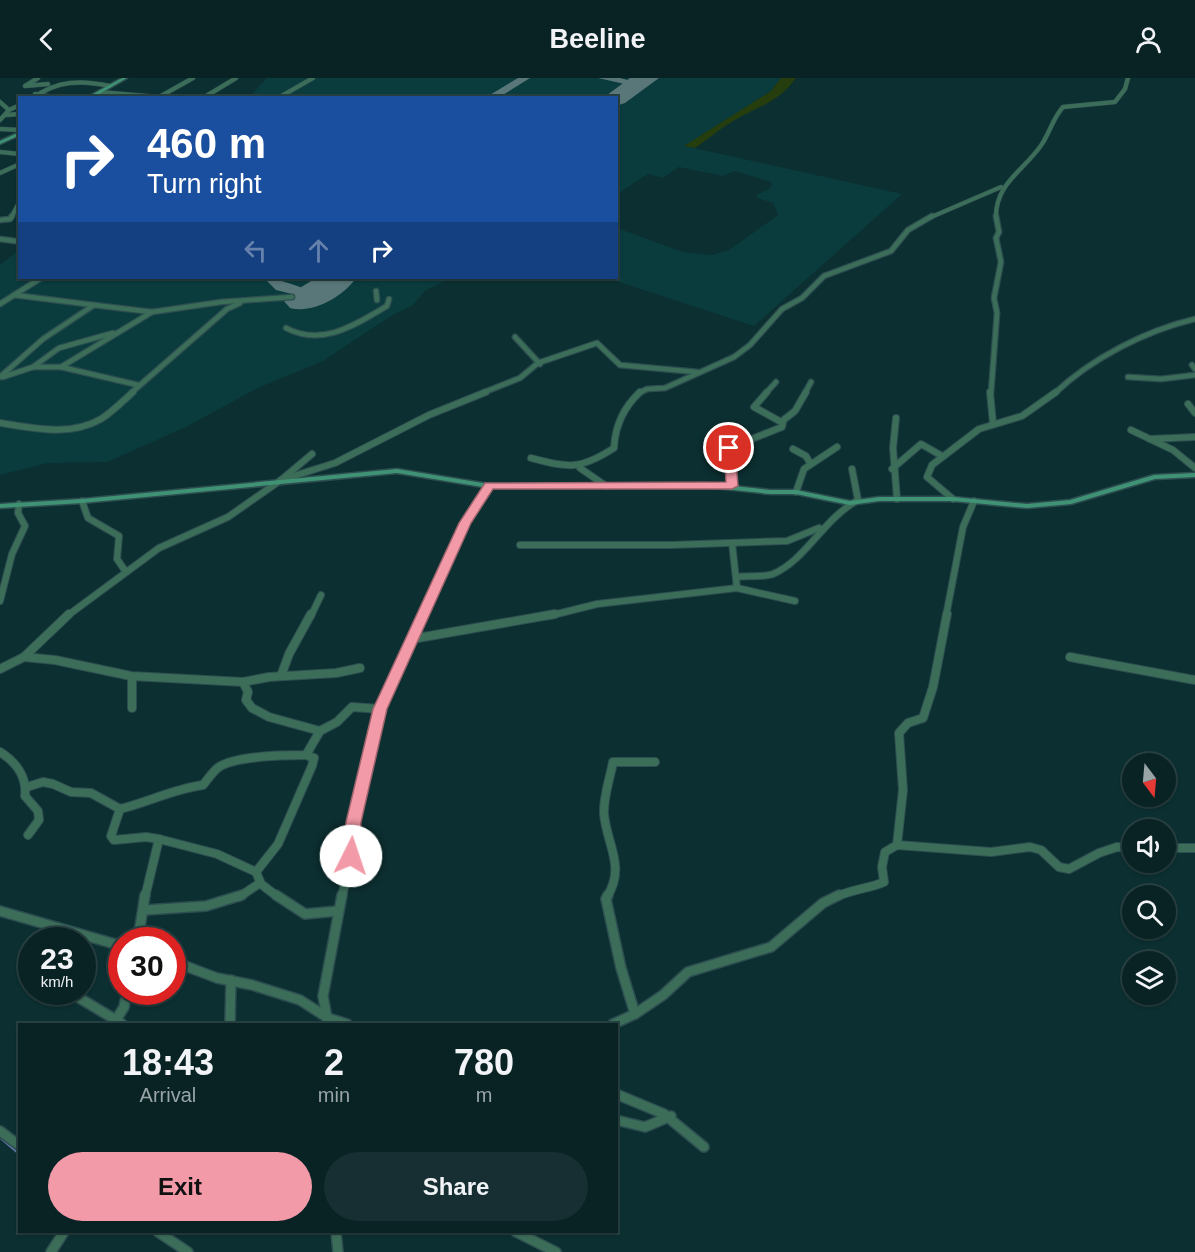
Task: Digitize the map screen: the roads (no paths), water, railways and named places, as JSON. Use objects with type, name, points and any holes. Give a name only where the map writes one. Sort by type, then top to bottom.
[{"type":"street","points":[[38,78],[25,86],[56,83]]},
{"type":"street","points":[[92,96],[125,78]]},
{"type":"street","points":[[161,96],[193,78]]},
{"type":"street","points":[[206,96],[236,78]]},
{"type":"street","points":[[282,96],[313,78]]},
{"type":"street","points":[[580,468],[614,448],[615,430],[630,402],[640,392],[647,389],[665,388],[734,357],[750,345],[782,309],[802,298],[824,276],[891,251],[893,244],[917,224],[1001,187],[1041,146],[1063,107],[1115,102],[1125,89],[1128,78]]},
{"type":"street","points":[[34,96],[66,79],[110,86]]},
{"type":"street","points":[[100,92],[147,96]]},
{"type":"street","points":[[0,102],[9,110]]},
{"type":"street","points":[[0,120],[9,110],[18,106]]},
{"type":"street","points":[[6,115],[18,114]]},
{"type":"street","points":[[0,129],[18,134]]},
{"type":"street","points":[[0,143],[18,134]]},
{"type":"street","points":[[0,152],[18,154]]},
{"type":"street","points":[[2,171],[18,165]]},
{"type":"street","points":[[993,423],[990,387],[997,333],[994,298],[1001,262],[996,238],[999,232],[996,222],[1001,187]]},
{"type":"street","points":[[0,220],[10,219],[18,205]]},
{"type":"street","points":[[0,239],[15,241]]},
{"type":"street","points":[[0,304],[39,279]]},
{"type":"street","points":[[376,291],[377,300]]},
{"type":"street","points":[[14,295],[152,312],[292,297]]},
{"type":"street","points":[[286,328],[309,337],[345,330],[387,306],[389,299]]},
{"type":"street","points":[[0,423],[56,431],[91,425],[103,418],[227,309],[245,301]]},
{"type":"street","points":[[0,378],[43,339],[51,336],[94,305]]},
{"type":"street","points":[[61,367],[152,312]]},
{"type":"street","points":[[953,499],[927,477],[932,465],[942,456],[979,429],[1022,416],[1055,393],[1074,374],[1162,327],[1195,319]]},
{"type":"street","points":[[33,367],[41,357],[84,339],[118,332]]},
{"type":"street","points":[[515,338],[540,364]]},
{"type":"street","points":[[540,364],[569,350],[593,343]]},
{"type":"street","points":[[281,480],[335,463],[429,415],[520,378],[538,363],[597,343],[620,365],[701,372]]},
{"type":"street","points":[[540,364],[550,358]]},
{"type":"street","points":[[0,378],[33,367],[61,367],[138,385]]},
{"type":"street","points":[[1128,377],[1161,379],[1195,375]]},
{"type":"street","points":[[776,382],[754,407],[782,422]]},
{"type":"street","points":[[732,486],[729,448],[782,427],[782,422],[795,411],[812,382]]},
{"type":"street","points":[[1188,404],[1195,413]]},
{"type":"street","points":[[896,418],[891,447],[895,455],[892,470],[897,499]]},
{"type":"street","points":[[1131,430],[1173,450],[1195,468]]},
{"type":"street","points":[[1148,439],[1195,437]]},
{"type":"street","points":[[892,470],[921,444],[942,456]]},
{"type":"street","points":[[796,492],[799,477],[810,463],[837,447]]},
{"type":"street","points":[[793,449],[806,456],[810,463]]},
{"type":"street","points":[[0,669],[24,657],[74,609],[159,548],[228,517],[281,480],[312,454]]},
{"type":"street","points":[[531,459],[580,468],[606,486]]},
{"type":"street","points":[[736,578],[773,574],[798,555],[819,528],[850,503],[858,500],[852,470]]},
{"type":"street","points":[[0,506],[82,501],[281,480],[397,471],[489,486],[732,486],[770,492],[796,492],[850,503],[897,499],[953,499],[1027,506],[1071,502],[1154,477],[1195,475]]},
{"type":"street","points":[[328,1021],[323,996],[338,911],[351,856],[353,822],[380,709],[465,523],[489,486]]},
{"type":"street","points":[[82,501],[88,518],[119,536],[117,559],[126,572]]},
{"type":"street","points":[[897,845],[903,790],[898,733],[908,723],[923,718],[933,687],[963,527],[974,501]]},
{"type":"street","points":[[1,596],[12,554],[25,526],[18,513],[19,504]]},
{"type":"street","points":[[520,545],[732,543],[786,540],[819,528]]},
{"type":"street","points":[[732,543],[737,588]]},
{"type":"street","points":[[412,639],[531,620],[597,604],[737,588],[795,601]]},
{"type":"street","points":[[281,676],[292,645],[302,632],[309,614],[321,595]]},
{"type":"street","points":[[24,657],[44,656],[132,677],[243,682],[281,676],[336,673],[360,668]]},
{"type":"street","points":[[1070,657],[1195,680]]},
{"type":"street","points":[[132,677],[132,708]]},
{"type":"street","points":[[243,682],[248,693],[246,700],[249,706],[261,714],[320,731]]},
{"type":"street","points":[[306,755],[320,731],[337,722],[352,707],[380,709]]},
{"type":"street","points":[[0,752],[16,765],[27,787],[25,796],[38,811],[39,820],[28,835]]},
{"type":"street","points":[[27,787],[43,782],[53,784],[71,792],[91,794],[107,800],[120,809],[154,800],[180,788],[203,784],[219,768],[227,764],[276,755],[306,755],[314,758],[286,830],[264,865],[256,872]]},
{"type":"street","points":[[635,1014],[621,968],[606,899],[616,882],[615,860],[604,813],[613,762],[655,762]]},
{"type":"street","points":[[120,809],[111,836],[114,840],[146,837],[217,854],[256,872],[260,884],[294,912],[319,916],[338,911]]},
{"type":"street","points":[[141,927],[147,881],[159,839]]},
{"type":"street","points":[[615,1023],[635,1014],[663,995],[688,972],[715,966],[740,955],[771,947],[823,903],[850,890],[878,887],[884,882],[882,867],[885,852],[897,845],[991,852],[1030,847],[1041,850],[1059,867],[1069,869],[1099,853],[1122,847]]},
{"type":"street","points":[[1176,848],[1195,848]]},
{"type":"street","points":[[145,910],[186,909],[231,899],[251,893],[260,884]]},
{"type":"street","points":[[0,911],[108,942]]},
{"type":"street","points":[[186,966],[217,978],[300,1000],[328,1021]]},
{"type":"street","points":[[230,1023],[231,980]]},
{"type":"street","points":[[91,1005],[119,1022],[124,1005]]},
{"type":"street","points":[[618,1095],[647,1103],[671,1116],[704,1147]]},
{"type":"street","points":[[618,1121],[635,1127],[648,1128],[671,1116]]},
{"type":"street","points":[[0,1131],[18,1144]]},
{"type":"street","points":[[51,1252],[63,1233]]},
{"type":"street","points":[[160,1233],[179,1243],[188,1252]]},
{"type":"street","points":[[336,1233],[338,1252]]},
{"type":"street","points":[[518,1233],[556,1252]]},
{"type":"waterway","points":[[0,1137],[18,1152]]}]
